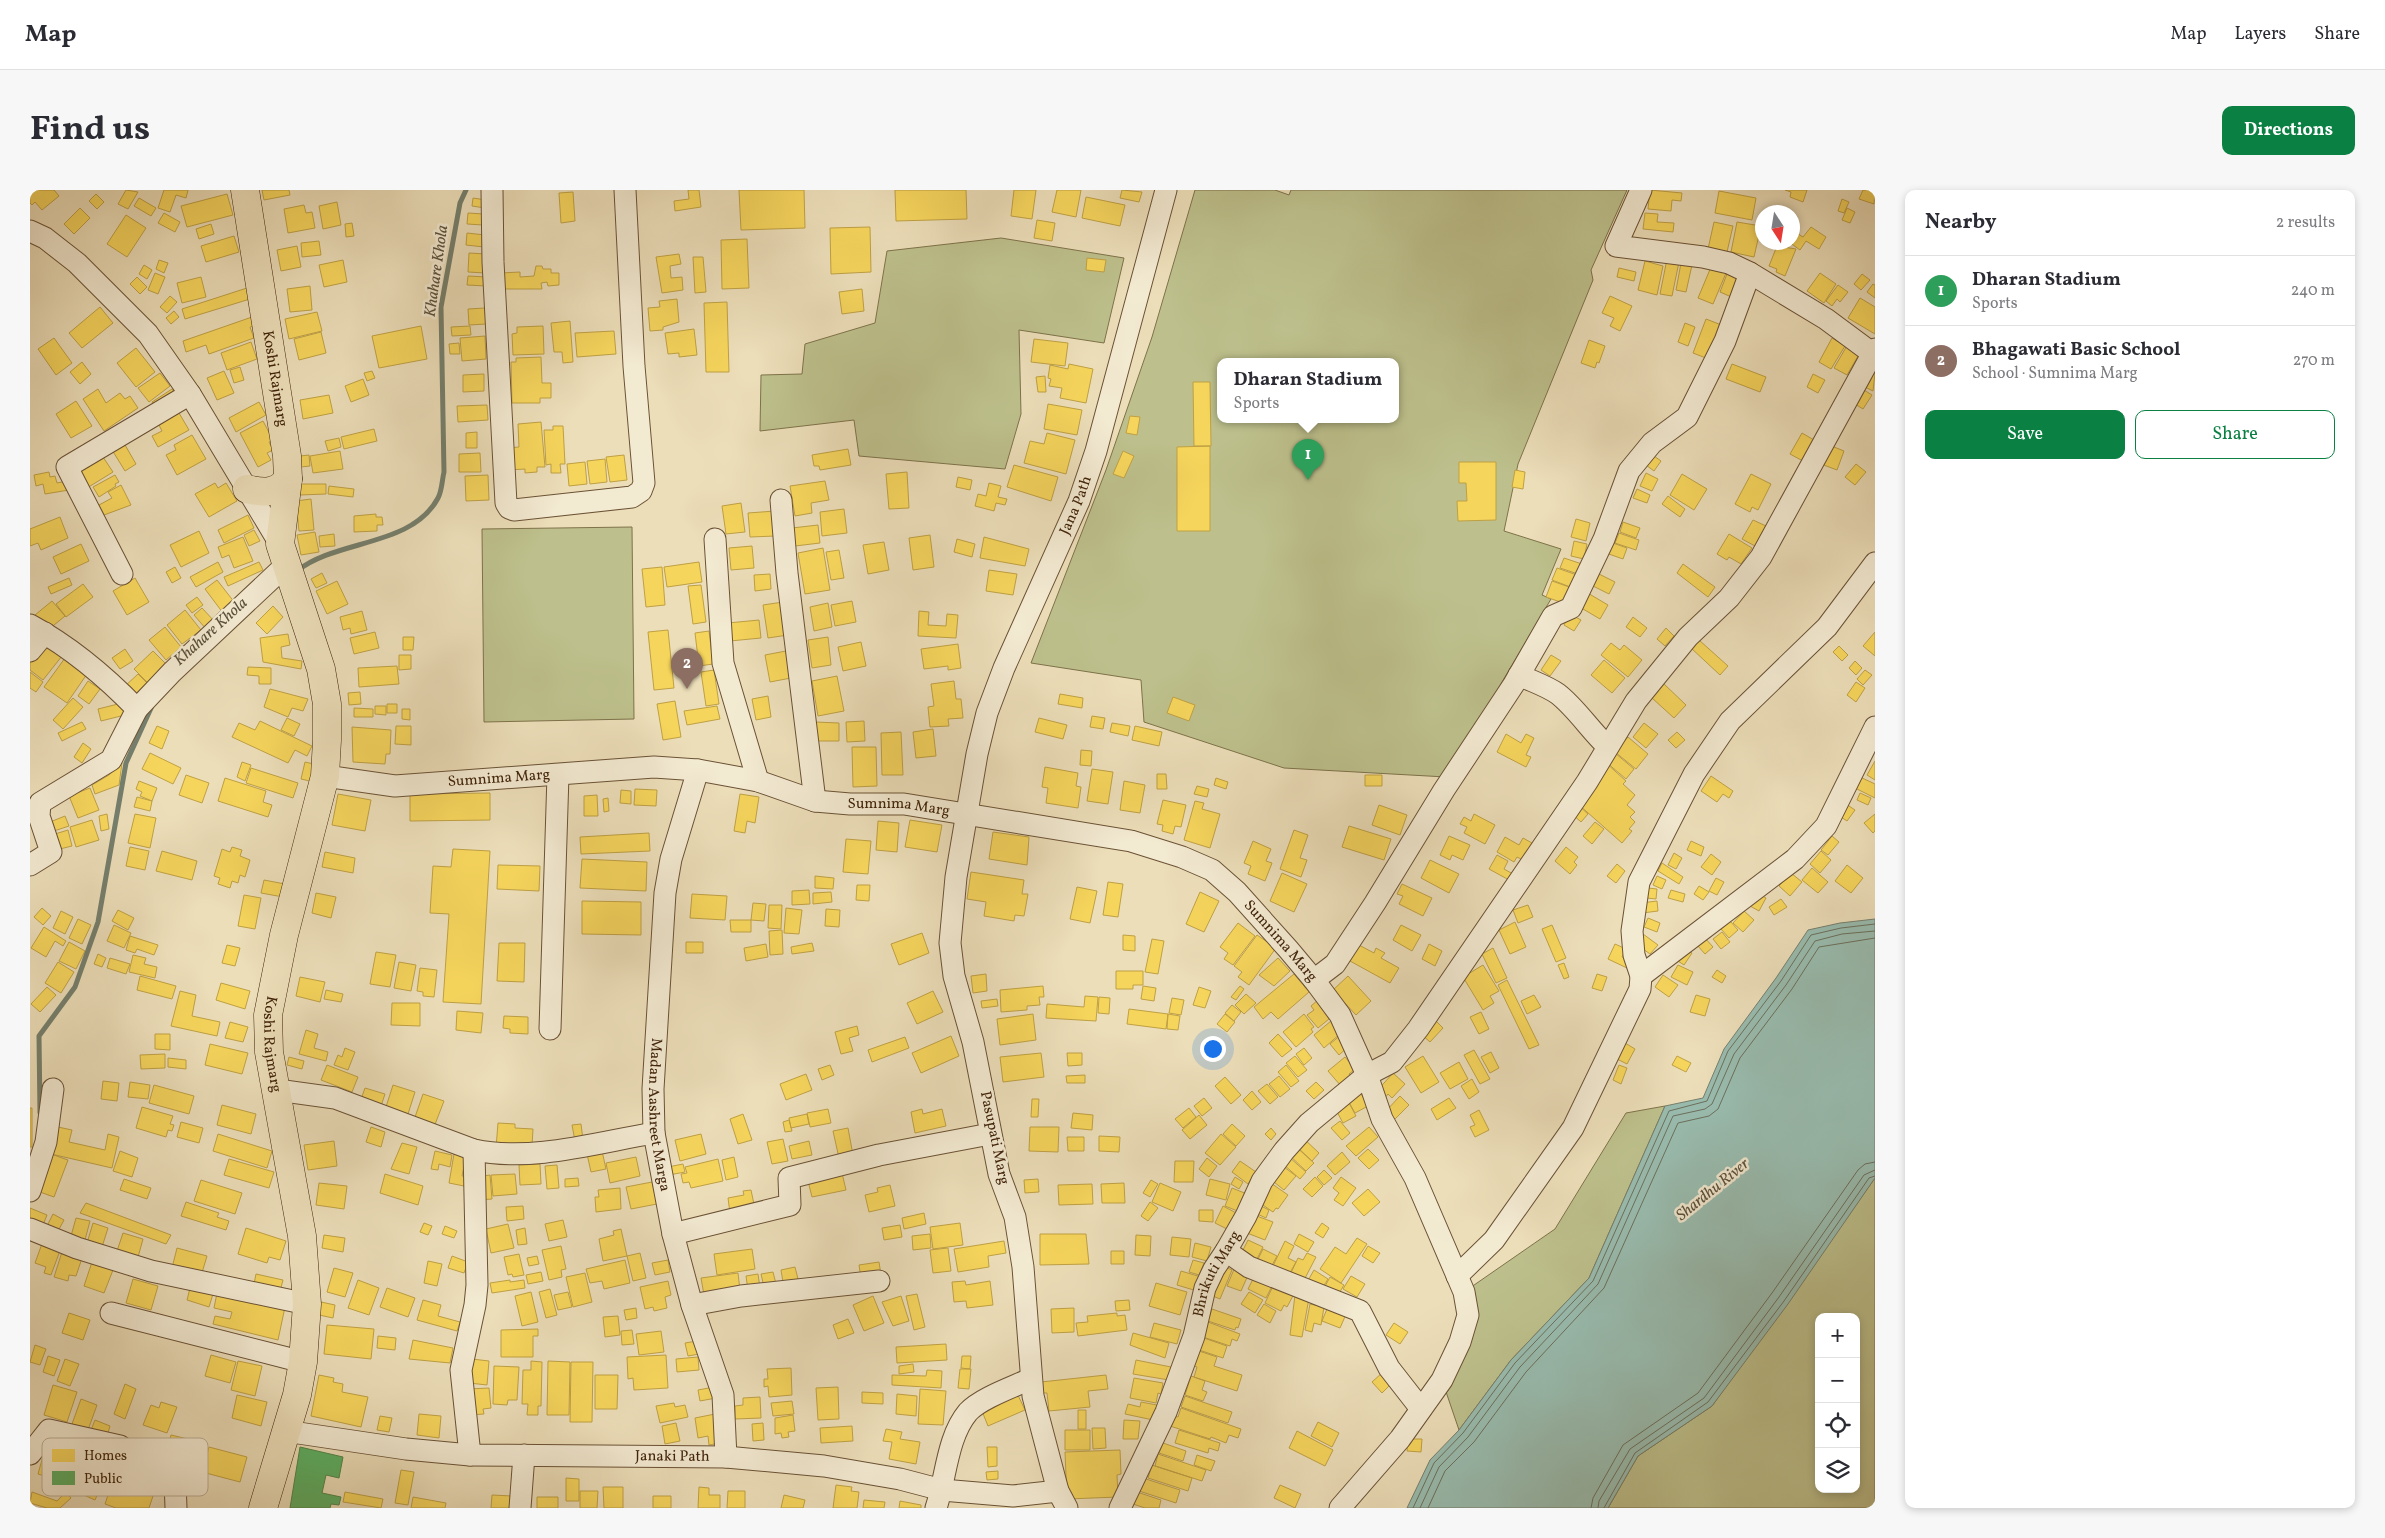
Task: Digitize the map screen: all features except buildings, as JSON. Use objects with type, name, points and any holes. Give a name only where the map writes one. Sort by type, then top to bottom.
[{"type":"main road","name":"Koshi Rajmarg","points":[[245,190],[282,417],[288,480],[287,565],[321,669],[327,704],[325,776],[284,935],[268,1015],[269,1052],[302,1236],[307,1304],[303,1362],[297,1395],[263,1508]]},
{"type":"main road","points":[[247,489],[267,492],[282,487],[288,480]]},
{"type":"street","points":[[492,190],[493,262],[506,503],[509,508],[514,510],[632,497],[641,491],[644,483],[634,366],[625,190]]},
{"type":"street","name":"Jana Path","points":[[967,815],[977,754],[987,713],[1004,668],[1079,501],[1096,451],[1165,190]]},
{"type":"street","points":[[1641,190],[1616,246],[1703,257],[1729,263],[1750,273],[1826,319],[1874,351]]},
{"type":"street","points":[[30,231],[45,238],[77,263],[148,334],[190,394],[247,489],[287,565],[172,672],[137,708],[111,760],[40,804],[39,816],[51,852],[30,865]]},
{"type":"street","points":[[1314,980],[1334,964],[1519,675],[1553,616],[1571,608],[1604,539],[1629,471],[1652,443],[1687,417],[1725,341],[1750,273]]},
{"type":"street","name":"Bhrikuti Marg","points":[[1120,1508],[1166,1412],[1194,1336],[1205,1288],[1214,1269],[1226,1252],[1262,1181],[1284,1151],[1316,1116],[1367,1075],[1392,1062],[1418,1029],[1587,782],[1607,746],[1636,701],[1688,637],[1729,598],[1761,557],[1874,351]]},
{"type":"street","points":[[122,574],[67,467],[190,394]]},
{"type":"street","points":[[781,500],[787,573],[815,800]]},
{"type":"street","points":[[715,539],[723,664],[758,781]]},
{"type":"street","points":[[1457,1276],[1494,1240],[1573,1128],[1640,989],[1641,976],[1634,955],[1632,931],[1639,882],[1694,774],[1730,721],[1828,627],[1875,563]]},
{"type":"street","points":[[30,651],[38,629],[116,688],[137,708]]},
{"type":"street","points":[[1519,675],[1556,693],[1571,705],[1588,729],[1607,746]]},
{"type":"street","points":[[1641,976],[1801,852],[1826,826],[1875,727]]},
{"type":"street","name":"Sumnima Marg","points":[[325,776],[395,786],[654,768],[698,770],[758,781],[815,800],[850,804],[904,804],[1131,840],[1182,857],[1212,870],[1237,892],[1314,980],[1340,1015],[1367,1075],[1382,1119],[1415,1178],[1464,1292],[1468,1315],[1460,1342],[1442,1380],[1400,1439],[1340,1508]]},
{"type":"street","name":"Madan Aashreet Marga","points":[[698,770],[671,859],[665,893],[653,1089],[654,1133],[673,1234],[692,1305],[723,1395],[726,1456]]},
{"type":"street","points":[[550,1029],[558,775]]},
{"type":"street","name":"Pasupati Marg","points":[[967,815],[956,877],[950,942],[954,976],[977,1059],[999,1174],[1015,1217],[1023,1267],[1030,1379],[1062,1499]]},
{"type":"street","points":[[30,1191],[46,1142],[53,1088]]},
{"type":"street","points":[[277,1090],[335,1098],[474,1150],[497,1154],[540,1152],[654,1133]]},
{"type":"street","points":[[673,1234],[790,1205],[789,1178],[879,1155],[990,1134]]},
{"type":"street","points":[[470,1455],[461,1370],[475,1305],[477,1285],[474,1150]]},
{"type":"street","points":[[30,1229],[77,1248],[151,1271],[307,1304]]},
{"type":"street","points":[[1226,1252],[1249,1267],[1360,1312],[1389,1368],[1421,1409]]},
{"type":"street","points":[[692,1305],[741,1296],[879,1281]]},
{"type":"street","points":[[111,1314],[303,1362]]},
{"type":"street","points":[[939,1499],[955,1435],[969,1411],[996,1394],[1030,1379]]},
{"type":"street","points":[[43,1438],[49,1430],[84,1438]]},
{"type":"street","name":"Janaki Path","points":[[285,1431],[406,1449],[470,1455],[726,1456],[824,1466],[900,1479],[939,1499],[1013,1496],[1062,1499]]},
{"type":"street","points":[[30,1454],[42,1439]]},
{"type":"street","points":[[520,1508],[524,1455]]},
{"type":"green space","points":[[1195,190],[1275,190],[1289,195],[1291,190],[1627,190],[1591,270],[1593,280],[1518,464],[1504,531],[1561,549],[1542,595],[1551,599],[1446,777],[1284,768],[1144,722],[1141,680],[1031,663],[1106,470],[1152,337]]},
{"type":"green space","points":[[1001,238],[1124,258],[1104,343],[1019,330],[1021,414],[1005,469],[859,456],[854,420],[760,431],[761,375],[802,374],[805,344],[875,323],[887,251]]},
{"type":"green space","points":[[632,527],[634,719],[484,722],[482,529]]},
{"type":"green space","points":[[1665,1106],[1589,1278],[1511,1360],[1459,1430],[1442,1380],[1464,1292],[1555,1229],[1626,1113]]},
{"type":"green space","points":[[1875,1178],[1875,1508],[1608,1508],[1638,1456],[1712,1406]]},
{"type":"water","name":"Shardhu River","points":[[1875,919],[1875,1178],[1788,1304],[1712,1406],[1638,1456],[1608,1508],[1407,1508],[1430,1460],[1459,1430],[1511,1360],[1589,1278],[1665,1106],[1703,1098],[1724,1049],[1776,978],[1808,930],[1840,923]]},
{"type":"waterway","name":"Khahare Khola","points":[[297,571],[313,561],[332,553],[373,541],[411,526],[426,514],[438,498],[444,472],[441,307],[460,203],[466,190]]},
{"type":"waterway","name":"Khahare Khola","points":[[40,1113],[39,1036],[75,987],[98,922],[126,763],[152,706]]},
{"type":"place","name":"Dharan Stadium","points":[[1308,480]]},
{"type":"place","name":"Bhagawati Basic School","points":[[687,689]]}]
